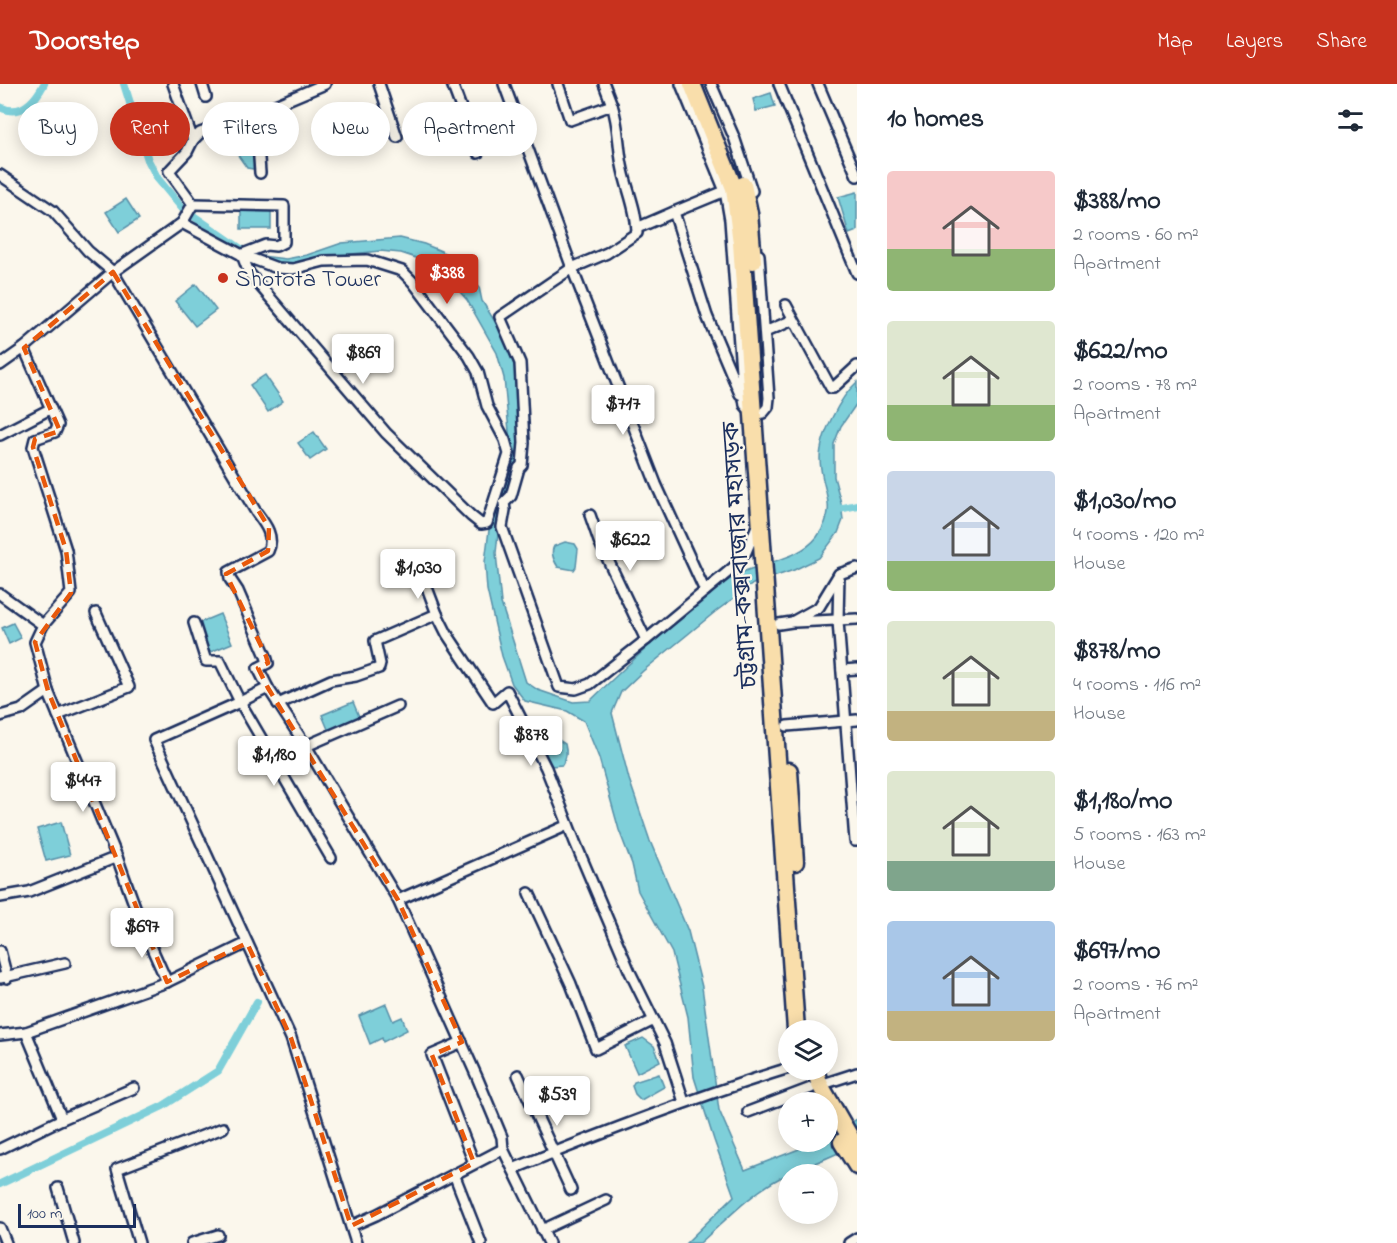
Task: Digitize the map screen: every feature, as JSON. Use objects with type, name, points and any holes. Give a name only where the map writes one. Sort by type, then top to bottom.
[{"type":"highway","name":"চট্টগ্রাম-কক্সবাজার মহাসড়ক","points":[[692,84],[734,188],[737,255],[752,289]]},
{"type":"highway","name":"চট্টগ্রাম-কক্সবাজার মহাসড়ক","points":[[704,84],[741,176],[749,213],[754,410],[761,512],[767,533]]},
{"type":"highway","name":"চট্টগ্রাম-কক্সবাজার মহাসড়ক","points":[[754,410],[772,603],[776,727],[805,1020]]},
{"type":"highway","name":"চট্টগ্রাম-কক্সবাজার মহাসড়ক","points":[[772,603],[786,623],[789,865],[796,1020]]},
{"type":"highway","points":[[838,1126],[856,1159]]},
{"type":"street","points":[[173,84],[193,140]]},
{"type":"street","points":[[202,84],[206,98]]},
{"type":"street","points":[[281,102],[325,84]]},
{"type":"street","points":[[379,84],[397,137]]},
{"type":"street","points":[[452,84],[459,102]]},
{"type":"street","points":[[504,84],[656,484],[705,591]]},
{"type":"street","points":[[558,84],[570,120],[612,105]]},
{"type":"street","points":[[604,84],[617,121],[622,164],[637,219],[637,233],[607,253],[572,268],[500,317],[520,363],[524,443],[522,465],[519,468],[511,496],[504,503],[502,528],[559,687],[576,689],[590,684],[734,567],[746,552],[761,512]]},
{"type":"street","points":[[681,84],[725,191],[737,255]]},
{"type":"street","points":[[711,84],[752,186],[754,410]]},
{"type":"street","points":[[779,84],[857,273]]},
{"type":"street","points":[[818,84],[857,176]]},
{"type":"street","points":[[193,204],[169,171],[187,152],[193,140],[202,133]]},
{"type":"street","points":[[259,156],[260,173]]},
{"type":"street","points":[[0,175],[53,211],[88,251],[113,272],[256,512],[269,528],[268,551],[229,572],[230,579],[238,591],[266,656],[268,663],[258,668],[267,688],[306,746],[398,900],[462,1042],[502,1137],[503,1149],[549,1243]]},
{"type":"street","points":[[637,228],[725,191]]},
{"type":"street","points":[[0,365],[24,348],[113,272],[182,223],[193,204]]},
{"type":"street","points":[[193,204],[284,206],[284,242],[276,246],[266,245],[242,255]]},
{"type":"street","points":[[674,212],[707,316],[754,410]]},
{"type":"street","points":[[182,223],[242,255],[277,268],[293,270],[324,261],[367,260],[402,272],[413,282],[469,356],[478,372],[487,406],[506,440],[509,454],[505,471],[485,525],[471,516],[386,433],[249,273],[242,255]]},
{"type":"street","points":[[752,289],[765,332],[769,398],[768,407],[754,410]]},
{"type":"street","points":[[786,305],[831,388],[857,366]]},
{"type":"street","points":[[765,332],[793,320]]},
{"type":"street","points":[[24,348],[58,425],[55,432],[35,439],[33,447],[66,550],[71,593],[43,625],[35,642],[48,691],[117,857],[142,926],[167,982]]},
{"type":"street","points":[[0,435],[50,409]]},
{"type":"street","points":[[590,515],[646,640]]},
{"type":"street","points":[[786,623],[819,607],[839,574],[857,568]]},
{"type":"street","points":[[839,574],[838,621],[846,721],[854,780],[855,841],[857,841]]},
{"type":"street","points":[[423,577],[447,634],[493,703],[507,691],[546,768],[630,972],[665,1043],[684,1102]]},
{"type":"street","points":[[0,594],[43,625]]},
{"type":"street","points":[[58,716],[129,687],[96,612]]},
{"type":"street","points":[[278,704],[331,680],[356,676],[379,668],[375,641],[437,614]]},
{"type":"street","points":[[786,623],[857,619]]},
{"type":"street","points":[[194,623],[206,661],[220,661],[240,702],[331,858]]},
{"type":"street","points":[[842,670],[857,669]]},
{"type":"street","points":[[267,688],[154,740],[291,1038],[356,1243]]},
{"type":"street","points":[[0,716],[21,710],[48,691]]},
{"type":"street","points":[[306,746],[398,706]]},
{"type":"street","points":[[787,726],[857,720]]},
{"type":"street","points":[[398,900],[568,825]]},
{"type":"street","points":[[0,897],[29,892],[117,857]]},
{"type":"street","points":[[529,893],[571,984],[596,1049],[654,1020]]},
{"type":"street","points":[[0,1035],[26,1032],[167,982],[247,943]]},
{"type":"street","points":[[0,951],[4,978],[65,963]]},
{"type":"street","points":[[26,1032],[62,1119]]},
{"type":"street","points":[[462,1042],[432,1055],[474,1163]]},
{"type":"street","points":[[513,1169],[684,1102],[778,1071]]},
{"type":"street","points":[[826,1092],[857,1073]]},
{"type":"street","points":[[518,1075],[571,1190]]},
{"type":"street","points":[[0,1149],[134,1088]]},
{"type":"street","points":[[748,1112],[778,1105]]},
{"type":"street","points":[[139,1243],[117,1169],[223,1128]]},
{"type":"street","points":[[351,1226],[503,1149]]},
{"type":"street","points":[[454,1174],[481,1243]]},
{"type":"street","points":[[58,1188],[74,1243]]},
{"type":"street","points":[[542,1230],[606,1200]]},
{"type":"street","points":[[0,1230],[6,1243]]},
{"type":"street","points":[[192,1243],[218,1235]]},
{"type":"street","points":[[849,1243],[857,1238]]},
{"type":"highlighted area","points":[[113,272],[269,528],[268,551],[226,574],[266,656],[268,663],[258,668],[268,688],[398,900],[462,1042],[432,1055],[474,1163],[351,1226],[291,1038],[247,943],[167,982],[48,691],[35,642],[71,593],[66,550],[33,447],[35,439],[60,431],[24,348]]},
{"type":"water","points":[[771,93],[775,106],[756,111],[753,99]]},
{"type":"water","points":[[238,156],[257,156],[257,167],[247,168]]},
{"type":"water","points":[[857,192],[857,231],[849,234],[838,197]]},
{"type":"water","points":[[126,199],[139,219],[119,232],[106,212]]},
{"type":"water","points":[[241,211],[271,211],[271,229],[241,229]]},
{"type":"water","points":[[400,238],[441,251],[470,273],[479,287],[482,301],[504,336],[517,376],[521,456],[499,524],[496,553],[501,603],[526,682],[538,690],[573,702],[590,701],[663,633],[728,580],[743,572],[793,555],[817,537],[824,526],[828,507],[820,459],[823,439],[838,407],[857,382],[857,403],[841,426],[834,444],[834,477],[843,520],[838,533],[819,558],[794,570],[753,584],[715,612],[621,692],[612,713],[629,779],[650,841],[688,931],[702,987],[719,1110],[745,1170],[791,1152],[838,1152],[838,1130],[857,1119],[857,1143],[838,1153],[812,1164],[778,1164],[778,1179],[738,1208],[700,1243],[686,1243],[734,1196],[694,1077],[688,1017],[672,953],[638,891],[632,864],[619,830],[599,758],[584,721],[567,711],[525,701],[512,684],[502,656],[487,590],[485,562],[491,514],[510,442],[504,378],[497,353],[467,300],[446,276],[425,261],[401,253],[380,251],[282,266],[253,255],[286,259],[307,255],[342,243]]},
{"type":"water","points":[[196,284],[216,310],[195,326],[175,301]]},
{"type":"water","points":[[265,375],[283,401],[268,412],[250,385]]},
{"type":"water","points":[[314,432],[326,449],[310,460],[298,443]]},
{"type":"water","points":[[565,542],[575,544],[578,549],[574,570],[558,567],[553,557],[554,546]]},
{"type":"water","points":[[220,614],[232,643],[208,653],[196,624]]},
{"type":"water","points":[[13,623],[21,638],[9,644],[2,628]]},
{"type":"water","points":[[353,702],[361,721],[330,734],[322,715]]},
{"type":"water","points":[[557,739],[565,744],[566,757],[562,765],[551,766],[545,755],[545,743]]},
{"type":"water","points":[[61,822],[70,855],[46,861],[37,829]]},
{"type":"water","points":[[386,1004],[393,1021],[402,1017],[407,1030],[383,1042],[382,1038],[370,1044],[359,1016]]},
{"type":"water","points":[[643,1038],[654,1046],[660,1061],[637,1073],[625,1046]]},
{"type":"water","points":[[659,1074],[664,1087],[641,1100],[635,1094],[632,1086],[634,1082]]},
{"type":"waterway","points":[[0,107],[8,110],[21,109],[32,102],[44,84]]},
{"type":"waterway","points":[[124,84],[148,160],[158,179],[182,208],[244,251]]},
{"type":"waterway","points":[[835,510],[857,505]]},
{"type":"waterway","points":[[0,1184],[163,1106],[218,1071],[257,1002]]},
{"type":"place","name":"Shotota Tower","points":[[223,278]]}]
